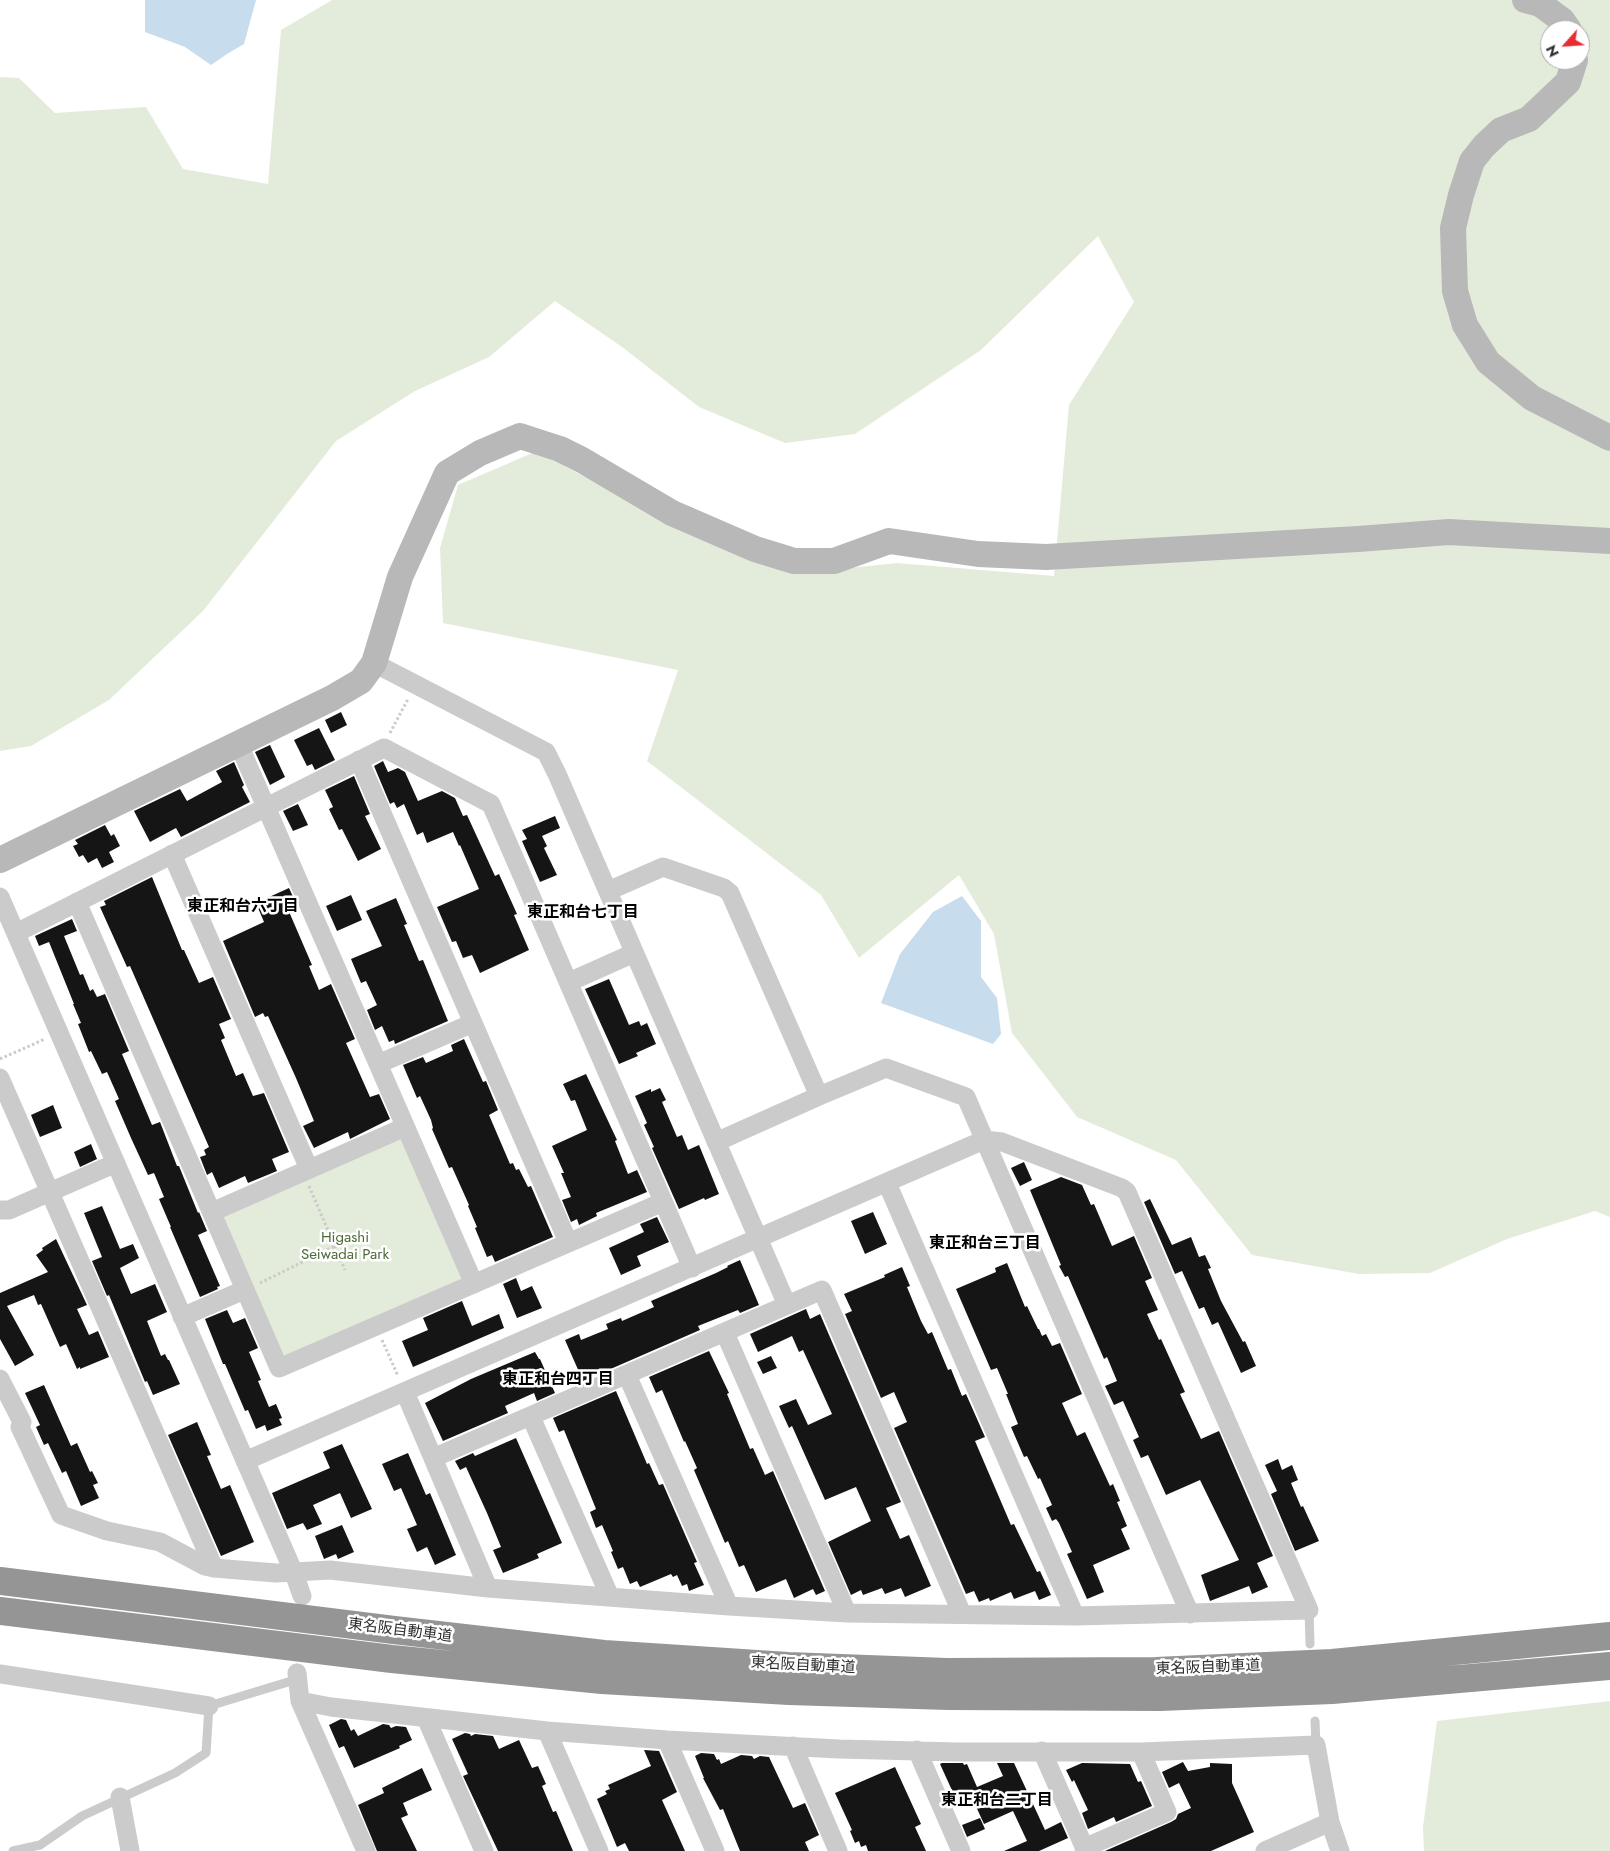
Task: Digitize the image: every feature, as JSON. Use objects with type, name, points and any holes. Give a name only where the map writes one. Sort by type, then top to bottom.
[{"type":"highway","name":"東名阪自動車道","points":[[0,1581],[604,1654],[788,1666],[927,1671],[1156,1671],[1332,1663],[1610,1636]]},
{"type":"highway","name":"東名阪自動車道","points":[[0,1611],[420,1662],[602,1680],[808,1692],[948,1696],[1160,1697],[1332,1690],[1610,1666]]},
{"type":"street","points":[[1525,0],[1540,4],[1562,20]]},
{"type":"street","points":[[1572,70],[1568,82],[1529,119],[1501,130],[1484,146],[1472,162],[1461,194],[1453,228],[1455,291],[1465,325],[1488,362],[1532,398],[1610,438]]},
{"type":"street","points":[[0,860],[340,694],[361,681],[374,663],[400,576],[447,473],[480,453],[520,436],[575,456],[672,513],[755,549],[794,561],[834,561],[889,541],[978,554],[1046,557],[1449,532],[1610,541]]},
{"type":"street","points":[[374,663],[546,752],[787,1306]]},
{"type":"street","points":[[239,744],[474,1284]]},
{"type":"street","points":[[16,933],[384,748],[491,804],[692,1268]]},
{"type":"street","points":[[359,760],[568,1242]]},
{"type":"street","points":[[172,854],[308,1175]]},
{"type":"street","points":[[608,891],[663,867],[724,888],[730,893],[818,1096]]},
{"type":"street","points":[[0,897],[294,1573],[302,1596]]},
{"type":"street","points":[[77,902],[212,1212],[251,1287],[279,1368],[663,1202]]},
{"type":"street","points":[[568,982],[634,953]]},
{"type":"street","points":[[378,1064],[474,1023]]},
{"type":"street","points":[[716,1142],[886,1068],[966,1097],[1190,1614]]},
{"type":"street","points":[[0,1078],[214,1568]]},
{"type":"street","points":[[212,1212],[308,1175],[405,1127]]},
{"type":"street","points":[[0,1379],[22,1422],[20,1427],[60,1515],[107,1531],[160,1542],[205,1566],[214,1568],[276,1573],[330,1570],[488,1588],[610,1598],[847,1613],[1075,1616],[1309,1610],[1126,1192],[1122,1188],[1002,1142],[984,1140],[245,1461]]},
{"type":"street","points":[[0,1210],[9,1210],[116,1163]]},
{"type":"street","points":[[887,1183],[1075,1616]]},
{"type":"street","points":[[182,1317],[251,1287]]},
{"type":"street","points":[[433,1458],[822,1290],[962,1614]]},
{"type":"street","points":[[725,1333],[847,1613]]},
{"type":"street","points":[[627,1375],[729,1606]]},
{"type":"street","points":[[405,1392],[488,1588]]},
{"type":"street","points":[[531,1417],[610,1598]]},
{"type":"street","points":[[0,1674],[209,1706]]},
{"type":"street","points":[[298,1676],[300,1701],[366,1851]]},
{"type":"street","points":[[300,1701],[331,1708],[547,1731],[667,1740],[838,1749],[966,1752],[1141,1752],[1316,1745],[1330,1822],[1340,1851]]},
{"type":"street","points":[[426,1718],[484,1851]]},
{"type":"street","points":[[547,1731],[599,1851]]},
{"type":"street","points":[[667,1740],[715,1851]]},
{"type":"street","points":[[793,1746],[838,1851]]},
{"type":"street","points":[[917,1750],[961,1851]]},
{"type":"street","points":[[1042,1751],[1085,1850],[1167,1812],[1141,1752]]},
{"type":"street","points":[[120,1797],[130,1851]]},
{"type":"street","points":[[1265,1851],[1330,1822]]},
{"type":"lane","points":[[1309,1610],[1310,1644]]},
{"type":"lane","points":[[13,1851],[40,1845],[82,1816],[175,1773],[206,1753],[209,1706],[298,1676]]},
{"type":"lane","points":[[1315,1722],[1316,1745]]},
{"type":"path","points":[[384,748],[386,740],[411,694]]},
{"type":"path","points":[[0,1059],[48,1038]]},
{"type":"path","points":[[308,1175],[345,1270]]},
{"type":"path","points":[[251,1287],[335,1246]]},
{"type":"path","points":[[376,1326],[405,1392]]},
{"type":"green space","points":[[332,0],[1610,0],[1610,1217],[1595,1211],[1507,1239],[1430,1273],[1359,1274],[1252,1255],[1176,1160],[1077,1117],[1012,1033],[994,934],[959,875],[859,958],[821,895],[647,761],[678,670],[443,623],[440,548],[458,485],[537,451],[673,525],[812,572],[897,563],[1054,576],[1069,405],[1134,302],[1098,236],[981,350],[855,434],[785,443],[699,407],[622,347],[555,301],[489,357],[415,391],[336,441],[203,611],[109,700],[31,746],[0,751],[0,77],[19,78],[55,113],[146,107],[183,169],[268,184],[281,30]]},
{"type":"green space","name":"Higashi Seiwadai Park","points":[[397,1137],[403,1141],[463,1276],[460,1282],[288,1357],[279,1355],[222,1220],[224,1213]]},
{"type":"green space","points":[[1610,1701],[1610,1851],[1424,1851],[1423,1827],[1437,1721]]},
{"type":"water","points":[[145,0],[256,0],[244,44],[211,65],[185,47],[145,32]]},
{"type":"water","points":[[962,896],[981,921],[981,977],[997,998],[1001,1034],[993,1044],[881,1003],[900,954],[933,912]]},
{"type":"building","points":[[341,712],[347,725],[331,733],[325,720]]},
{"type":"building","points":[[319,728],[335,760],[315,770],[312,764],[307,766],[294,740]]},
{"type":"building","points":[[270,745],[285,777],[270,785],[255,752]]},
{"type":"building","points":[[383,761],[388,772],[398,768],[405,772],[418,801],[442,791],[455,798],[463,816],[467,815],[495,876],[499,874],[517,914],[514,915],[529,950],[480,973],[472,955],[463,958],[456,941],[452,942],[437,907],[479,889],[453,832],[427,843],[423,832],[417,835],[404,804],[397,808],[394,802],[390,804],[374,766]]},
{"type":"building","points":[[234,762],[244,785],[242,787],[250,802],[181,837],[176,828],[150,842],[134,811],[180,789],[187,801],[222,782],[216,771]]},
{"type":"building","points":[[354,776],[370,814],[365,816],[381,849],[358,861],[342,829],[339,830],[329,809],[333,807],[325,790]]},
{"type":"building","points":[[298,804],[308,825],[293,831],[283,811]]},
{"type":"building","points":[[555,816],[560,828],[542,836],[547,846],[544,848],[557,875],[540,882],[522,841],[527,839],[522,830]]},
{"type":"building","points":[[105,825],[111,836],[114,834],[120,846],[109,852],[114,862],[102,868],[97,858],[88,863],[83,855],[79,857],[73,846],[78,844],[75,840]]},
{"type":"building","points":[[152,877],[182,950],[184,950],[199,983],[213,977],[231,1019],[219,1024],[225,1038],[221,1040],[236,1076],[243,1073],[253,1096],[264,1093],[289,1152],[272,1159],[277,1171],[248,1183],[245,1176],[219,1188],[212,1172],[207,1175],[200,1157],[206,1155],[204,1150],[209,1147],[130,966],[127,967],[100,907],[106,905],[104,901]]},
{"type":"building","points":[[289,888],[296,903],[287,907],[312,965],[309,966],[319,990],[331,984],[355,1039],[346,1043],[370,1097],[379,1094],[390,1119],[350,1139],[348,1132],[314,1148],[303,1126],[314,1121],[296,1078],[268,1016],[265,1017],[263,1013],[255,1017],[223,941],[264,922],[256,903]]},
{"type":"building","points":[[351,895],[362,920],[337,931],[326,906]]},
{"type":"building","points":[[396,898],[407,924],[404,925],[419,961],[423,960],[448,1021],[395,1044],[394,1040],[389,1042],[382,1026],[375,1030],[367,1010],[377,1005],[366,981],[361,983],[351,959],[382,946],[366,911]]},
{"type":"building","points":[[72,919],[77,931],[64,936],[80,975],[83,974],[90,991],[93,989],[97,997],[105,994],[129,1051],[122,1054],[152,1125],[160,1122],[177,1166],[179,1166],[207,1231],[198,1235],[220,1286],[217,1287],[218,1289],[200,1297],[159,1199],[164,1197],[154,1173],[148,1175],[115,1101],[119,1099],[107,1072],[102,1074],[91,1051],[89,1052],[78,1024],[81,1023],[49,942],[39,946],[35,936]]},
{"type":"building","points":[[609,979],[629,1025],[639,1021],[641,1026],[647,1023],[656,1044],[636,1053],[638,1056],[619,1064],[585,989]]},
{"type":"building","points":[[464,1039],[483,1082],[486,1081],[498,1110],[489,1115],[510,1164],[513,1163],[516,1170],[519,1169],[528,1187],[531,1186],[553,1237],[495,1262],[492,1255],[487,1257],[475,1228],[477,1227],[469,1205],[452,1167],[449,1168],[432,1129],[431,1120],[420,1096],[417,1098],[403,1065],[423,1057],[426,1063],[453,1051],[451,1045]]},
{"type":"building","points":[[586,1074],[617,1140],[615,1141],[628,1174],[637,1170],[647,1192],[596,1213],[597,1216],[579,1225],[577,1219],[571,1222],[562,1200],[571,1197],[561,1173],[564,1173],[552,1146],[587,1130],[575,1100],[571,1101],[563,1084]]},
{"type":"building","points":[[660,1088],[666,1100],[662,1102],[677,1137],[682,1135],[688,1150],[699,1145],[719,1194],[705,1200],[704,1198],[679,1209],[652,1148],[654,1147],[644,1125],[647,1123],[635,1096],[651,1089],[651,1092]]},
{"type":"building","points":[[53,1105],[62,1128],[40,1137],[31,1115]]},
{"type":"building","points":[[91,1144],[97,1159],[80,1167],[74,1152]]},
{"type":"building","points":[[1024,1162],[1032,1180],[1020,1186],[1011,1168]]},
{"type":"building","points":[[1061,1177],[1082,1185],[1091,1205],[1094,1204],[1112,1246],[1134,1236],[1152,1278],[1145,1281],[1158,1310],[1147,1314],[1159,1340],[1161,1339],[1185,1392],[1180,1394],[1201,1439],[1219,1431],[1273,1556],[1257,1563],[1268,1587],[1252,1594],[1249,1586],[1210,1601],[1201,1575],[1239,1560],[1200,1480],[1166,1495],[1148,1455],[1141,1458],[1133,1440],[1139,1437],[1123,1401],[1114,1405],[1105,1386],[1117,1381],[1107,1357],[1104,1359],[1068,1276],[1065,1277],[1059,1266],[1061,1265],[1030,1190]]},
{"type":"building","points":[[1150,1199],[1172,1245],[1191,1237],[1199,1257],[1205,1255],[1211,1268],[1208,1269],[1221,1301],[1243,1342],[1245,1341],[1256,1366],[1241,1373],[1218,1322],[1212,1325],[1204,1307],[1199,1309],[1182,1271],[1175,1274],[1144,1202]]},
{"type":"building","points":[[102,1206],[120,1249],[133,1244],[139,1258],[120,1268],[131,1294],[155,1284],[167,1312],[147,1321],[161,1356],[165,1354],[180,1384],[153,1395],[147,1381],[145,1382],[109,1295],[107,1296],[92,1261],[102,1257],[84,1213]]},
{"type":"building","points":[[873,1212],[887,1244],[865,1254],[851,1221]]},
{"type":"building","points":[[657,1217],[669,1242],[637,1256],[641,1266],[621,1275],[609,1248],[644,1232],[640,1224]]},
{"type":"building","points":[[56,1239],[87,1305],[77,1309],[89,1335],[98,1331],[109,1357],[77,1369],[66,1344],[60,1347],[41,1304],[38,1305],[34,1295],[7,1306],[34,1355],[15,1366],[0,1339],[0,1293],[48,1272],[36,1255],[43,1250],[42,1248]]},
{"type":"building","points":[[740,1260],[759,1305],[740,1313],[738,1310],[698,1326],[700,1330],[583,1381],[565,1340],[579,1334],[581,1340],[608,1329],[606,1324],[621,1318],[622,1321],[654,1307],[651,1301],[716,1273]]},
{"type":"building","points":[[1007,1263],[1025,1307],[1027,1306],[1042,1336],[1046,1334],[1052,1346],[1060,1343],[1082,1394],[1062,1403],[1077,1436],[1085,1432],[1110,1486],[1113,1484],[1120,1501],[1117,1502],[1127,1526],[1121,1529],[1130,1549],[1093,1565],[1104,1592],[1087,1599],[1067,1554],[1072,1552],[1059,1523],[1056,1519],[1052,1521],[1046,1508],[1052,1505],[1040,1478],[1038,1479],[1027,1456],[1024,1457],[1011,1427],[1018,1424],[1006,1394],[1008,1394],[997,1368],[991,1370],[956,1289],[996,1272],[995,1268]]},
{"type":"building","points":[[902,1267],[910,1286],[907,1287],[921,1321],[928,1334],[932,1332],[948,1370],[951,1369],[962,1396],[966,1394],[985,1437],[975,1441],[1011,1525],[1014,1524],[1037,1572],[1040,1571],[1051,1595],[1039,1600],[1035,1591],[1014,1599],[1011,1592],[990,1601],[989,1598],[979,1602],[974,1591],[966,1594],[894,1428],[907,1422],[894,1392],[881,1398],[845,1314],[852,1311],[844,1294],[885,1277],[884,1275]]},
{"type":"building","points":[[516,1278],[521,1291],[532,1286],[542,1308],[517,1318],[503,1284]]},
{"type":"building","points":[[462,1301],[472,1326],[499,1314],[504,1328],[413,1367],[402,1341],[428,1330],[423,1318]]},
{"type":"building","points":[[806,1309],[810,1319],[820,1314],[901,1502],[886,1508],[900,1539],[909,1535],[931,1586],[905,1597],[901,1588],[885,1594],[882,1588],[863,1595],[861,1590],[851,1595],[828,1542],[871,1521],[856,1487],[825,1500],[792,1426],[789,1428],[779,1406],[796,1399],[808,1425],[832,1414],[803,1350],[799,1352],[792,1336],[758,1352],[750,1334]]},
{"type":"building","points":[[227,1310],[233,1323],[245,1318],[258,1348],[249,1352],[261,1380],[258,1381],[269,1407],[276,1404],[282,1418],[279,1419],[282,1425],[267,1431],[265,1425],[256,1429],[248,1410],[245,1411],[205,1319]]},
{"type":"building","points":[[709,1351],[729,1393],[727,1394],[750,1449],[753,1448],[765,1475],[773,1471],[825,1591],[816,1595],[813,1589],[794,1598],[786,1579],[756,1592],[744,1565],[739,1567],[728,1541],[725,1543],[694,1470],[697,1468],[662,1390],[656,1393],[649,1377]]},
{"type":"building","points":[[535,1352],[555,1393],[537,1401],[534,1393],[505,1406],[508,1413],[443,1441],[425,1403],[471,1379]]},
{"type":"building","points":[[771,1356],[777,1368],[763,1374],[757,1362]]},
{"type":"building","points":[[44,1385],[71,1446],[77,1443],[90,1472],[92,1471],[98,1483],[93,1485],[99,1498],[81,1506],[66,1471],[62,1473],[48,1443],[44,1445],[36,1427],[40,1425],[25,1393]]},
{"type":"building","points":[[616,1391],[647,1464],[649,1463],[659,1485],[663,1484],[697,1562],[694,1563],[704,1585],[689,1591],[687,1584],[682,1586],[677,1575],[673,1577],[671,1574],[640,1587],[637,1581],[630,1584],[623,1567],[618,1569],[602,1525],[596,1528],[590,1512],[596,1509],[564,1430],[559,1432],[553,1418]]},
{"type":"building","points":[[197,1422],[211,1455],[207,1456],[221,1489],[230,1485],[254,1542],[221,1556],[168,1435]]},
{"type":"building","points":[[516,1438],[562,1543],[537,1554],[539,1558],[503,1573],[493,1550],[501,1547],[487,1513],[466,1467],[460,1470],[455,1461],[473,1453],[475,1456]]},
{"type":"building","points":[[342,1444],[372,1509],[351,1518],[340,1493],[313,1505],[322,1524],[307,1530],[303,1523],[287,1529],[272,1493],[330,1468],[323,1452]]},
{"type":"building","points":[[408,1453],[426,1495],[430,1493],[456,1555],[435,1565],[427,1547],[417,1552],[407,1529],[417,1525],[401,1488],[394,1491],[382,1464]]},
{"type":"building","points":[[1278,1459],[1282,1470],[1292,1465],[1298,1480],[1291,1483],[1319,1541],[1295,1551],[1271,1494],[1277,1491],[1265,1465]]},
{"type":"building","points":[[342,1525],[354,1552],[338,1559],[336,1554],[324,1559],[315,1536]]},
{"type":"building","points":[[341,1719],[346,1720],[351,1731],[354,1729],[358,1736],[383,1724],[389,1725],[391,1728],[396,1726],[406,1727],[412,1740],[399,1746],[400,1748],[354,1768],[344,1746],[339,1748],[329,1725]]},
{"type":"building","points":[[465,1733],[471,1736],[475,1734],[493,1736],[499,1749],[519,1740],[532,1768],[538,1766],[546,1784],[542,1786],[553,1812],[556,1811],[573,1851],[498,1851],[463,1776],[468,1774],[452,1739]]},
{"type":"building","points":[[644,1750],[659,1751],[677,1792],[662,1800],[685,1851],[629,1851],[625,1843],[617,1847],[597,1799],[607,1794],[605,1791],[610,1789],[608,1785],[651,1766]]},
{"type":"building","points":[[701,1753],[714,1754],[721,1764],[741,1755],[752,1756],[754,1759],[760,1756],[769,1757],[793,1808],[805,1803],[819,1835],[805,1842],[809,1851],[740,1851],[723,1809],[720,1810],[703,1778],[695,1756]]},
{"type":"building","points":[[1183,1762],[1188,1771],[1210,1767],[1210,1763],[1232,1764],[1232,1783],[1254,1832],[1211,1851],[1105,1851],[1171,1822],[1176,1819],[1178,1814],[1191,1808],[1179,1783],[1169,1788],[1162,1772]]},
{"type":"building","points":[[997,1763],[1014,1763],[1045,1830],[1061,1822],[1068,1838],[1039,1851],[1004,1851],[1027,1841],[1013,1811],[984,1824],[969,1791],[955,1797],[940,1764],[967,1764],[977,1787],[1003,1776]]},
{"type":"building","points":[[1082,1763],[1130,1764],[1138,1782],[1141,1781],[1152,1806],[1116,1822],[1114,1817],[1088,1829],[1082,1813],[1088,1810],[1074,1780],[1072,1782],[1066,1770]]},
{"type":"building","points":[[895,1767],[921,1824],[915,1827],[926,1851],[868,1851],[866,1845],[861,1847],[859,1841],[855,1843],[850,1831],[852,1830],[835,1793]]},
{"type":"building","points":[[422,1768],[432,1790],[403,1803],[408,1815],[401,1818],[417,1851],[377,1851],[358,1805],[384,1793],[382,1788]]},
{"type":"building","points":[[980,1818],[985,1829],[967,1837],[962,1825]]},
{"type":"district","name":"東正和台六丁目","points":[[243,907]]},
{"type":"district","name":"東正和台七丁目","points":[[583,913]]},
{"type":"district","name":"東正和台三丁目","points":[[985,1244]]},
{"type":"district","name":"東正和台四丁目","points":[[558,1380]]},
{"type":"district","name":"東正和台二丁目","points":[[997,1801]]}]
